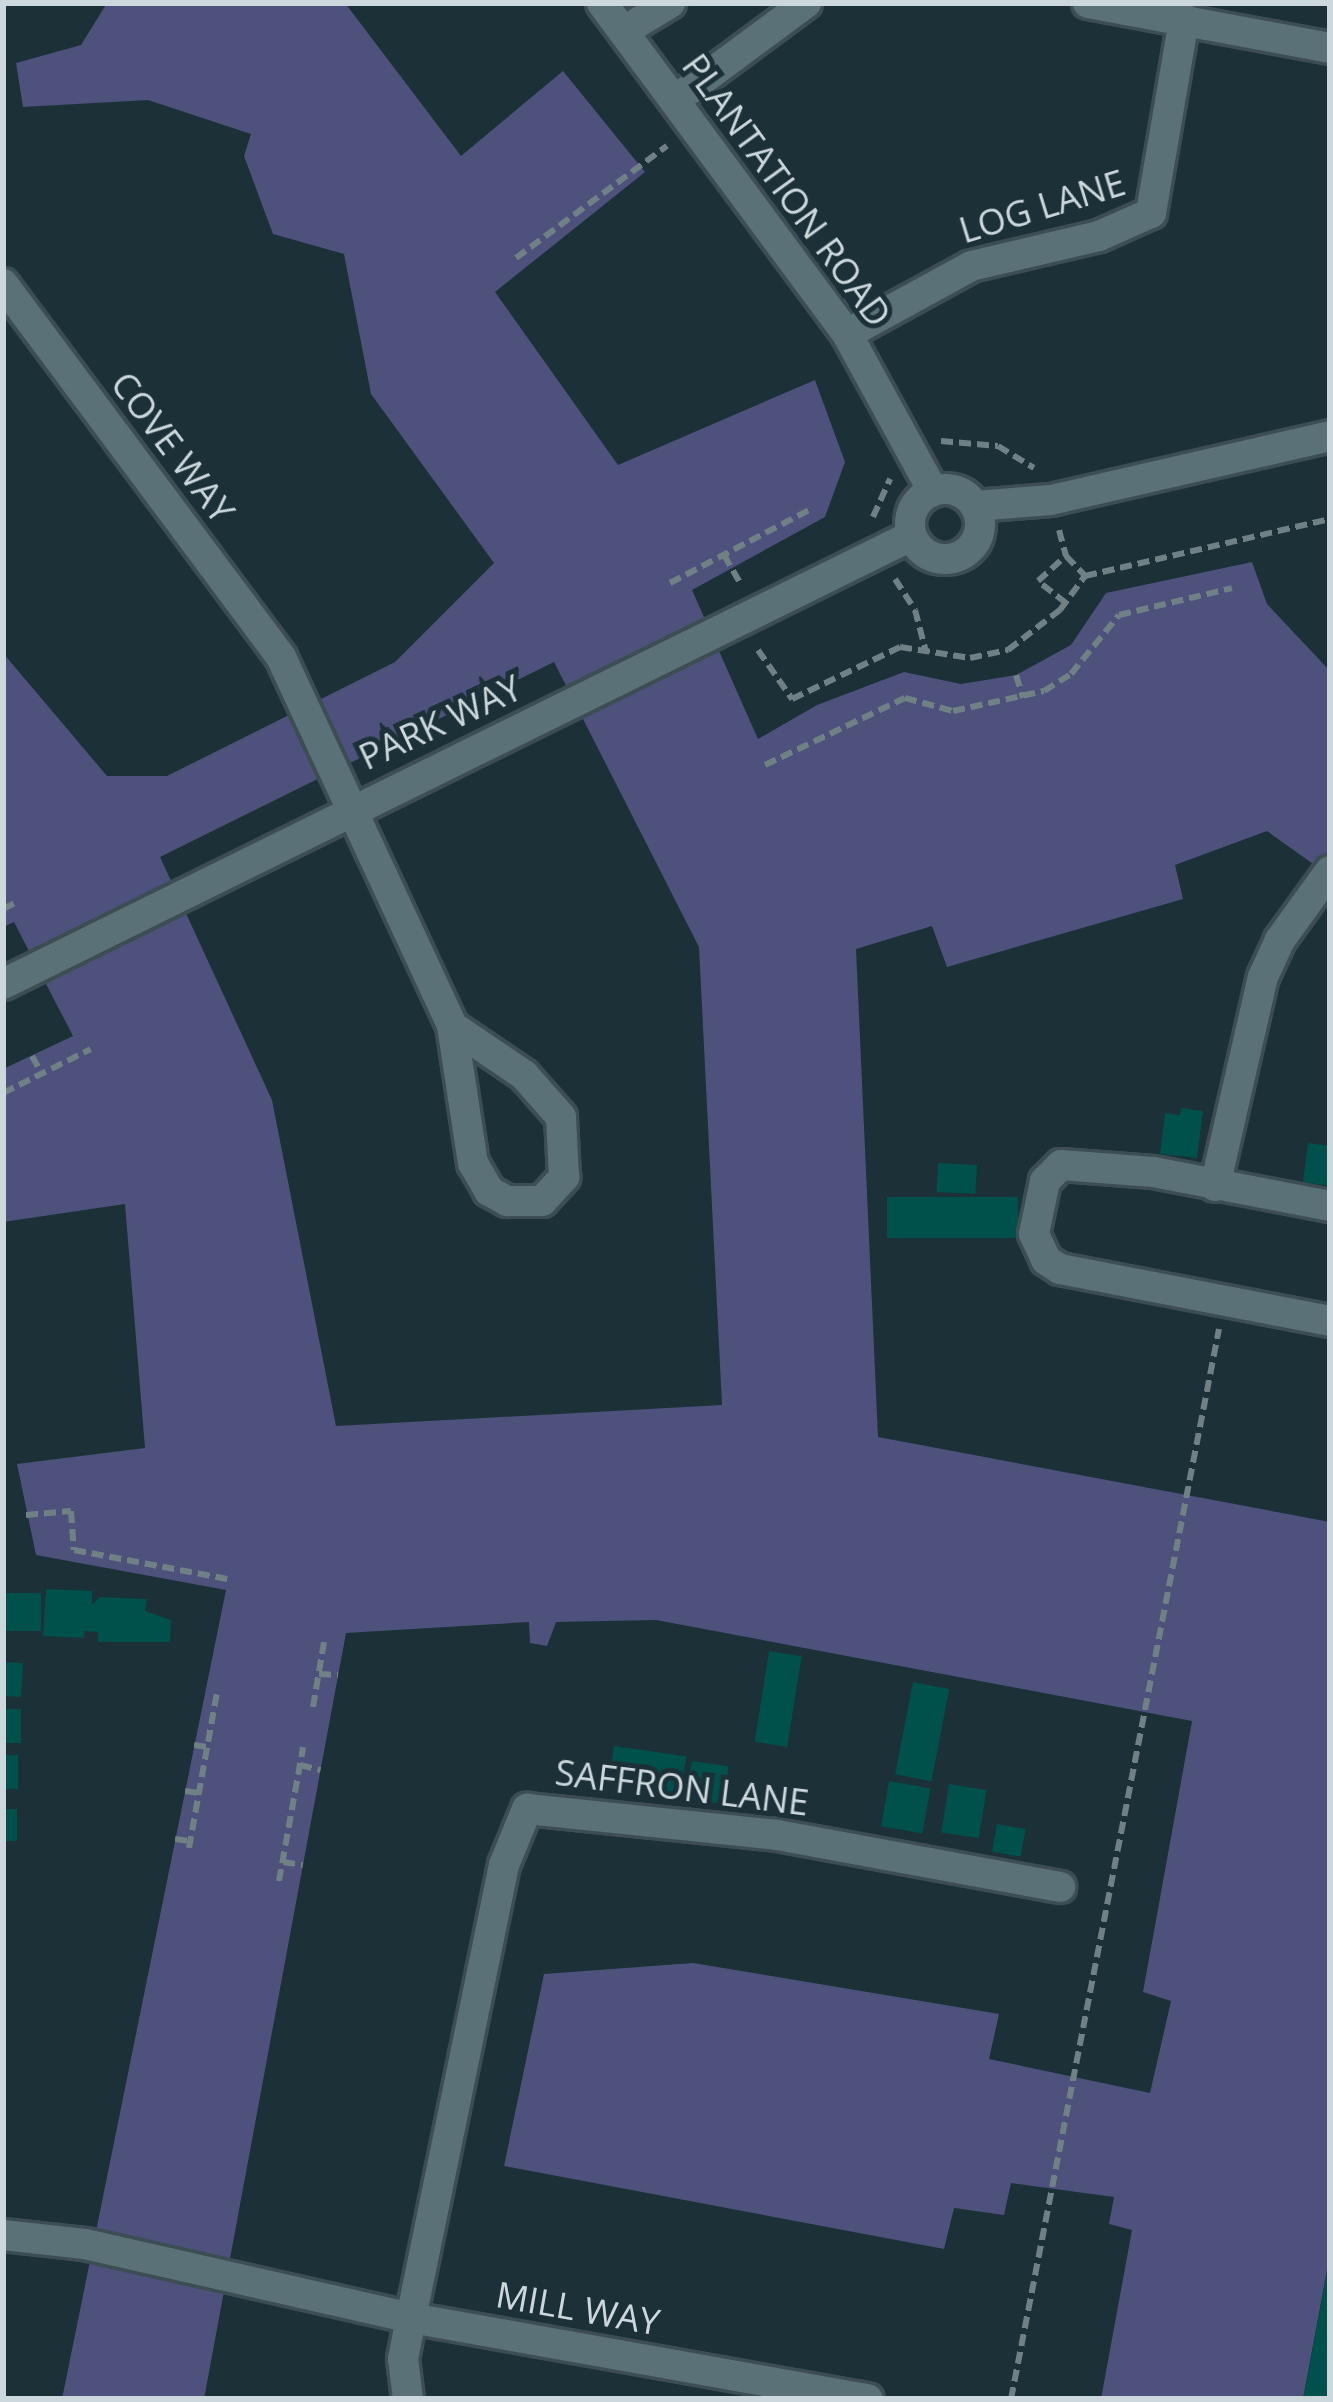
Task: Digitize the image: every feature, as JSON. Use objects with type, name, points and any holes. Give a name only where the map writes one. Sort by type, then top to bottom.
[{"type":"street","name":"PLANTATION ROAD","points":[[602,3],[847,334],[933,491]]},
{"type":"street","points":[[624,31],[670,3]]},
{"type":"street","points":[[675,100],[806,3]]},
{"type":"street","points":[[1088,3],[1330,48]]},
{"type":"street","name":"LOG LANE","points":[[847,334],[971,266],[1100,236],[1151,213],[1184,19]]},
{"type":"street","name":"COVE WAY","points":[[3,284],[281,657],[452,1026]]},
{"type":"street","points":[[975,506],[1051,500],[1330,436]]},
{"type":"street","points":[[933,491],[957,491],[975,506],[980,529],[959,556],[937,558],[911,536],[914,509],[933,491]]},
{"type":"street","name":"PARK WAY","points":[[3,984],[194,885],[346,794],[534,722],[911,536]]},
{"type":"street","points":[[1215,1186],[1263,977],[1330,871]]},
{"type":"street","points":[[452,1026],[524,1076],[561,1117],[564,1177],[542,1202],[507,1201],[489,1191],[473,1163],[452,1026]]},
{"type":"street","points":[[1330,1206],[1061,1165],[1045,1180],[1034,1234],[1046,1260],[1060,1269],[1330,1321]]},
{"type":"street","name":"SAFFRON LANE","points":[[411,2318],[504,1864],[527,1809],[777,1835],[1060,1887]]},
{"type":"street","name":"MILL WAY","points":[[3,2235],[86,2244],[240,2275],[411,2318],[730,2387],[868,2399]]},
{"type":"street","points":[[408,2399],[403,2371],[411,2318]]},
{"type":"path","points":[[516,258],[647,161]]},
{"type":"path","points":[[670,583],[809,510]]},
{"type":"path","points":[[724,555],[744,590],[736,595],[737,620],[792,699],[900,647],[970,658],[1009,650],[1066,603],[1085,576],[1330,519]]},
{"type":"path","points":[[876,550],[915,610],[926,652]]},
{"type":"path","points":[[1066,603],[1038,581],[1066,556],[1085,576]]},
{"type":"path","points":[[765,765],[905,698],[953,711],[1023,698],[1071,674],[1119,615],[1232,588]]},
{"type":"path","points":[[1016,675],[1023,698]]},
{"type":"path","points":[[3,909],[15,903]]},
{"type":"path","points":[[3,1093],[91,1049]]},
{"type":"path","points":[[32,1056],[42,1074]]},
{"type":"path","points":[[1011,2399],[1225,1302]]},
{"type":"path","points":[[26,1515],[71,1511],[74,1550],[227,1579]]},
{"type":"path","points":[[313,1707],[324,1642]]},
{"type":"path","points":[[319,1674],[338,1675]]},
{"type":"path","points":[[176,1839],[190,1845],[217,1693]]},
{"type":"path","points":[[194,1744],[207,1747]]},
{"type":"path","points":[[279,1881],[303,1747]]},
{"type":"path","points":[[300,1765],[320,1770]]},
{"type":"path","points":[[185,1791],[199,1793]]},
{"type":"path","points":[[283,1862],[303,1865]]},
{"type":"water","points":[[107,3],[345,3],[461,156],[563,71],[645,172],[495,292],[618,465],[815,380],[845,462],[825,517],[692,590],[758,739],[817,705],[904,672],[961,684],[1016,675],[1071,645],[1106,593],[1252,562],[1267,604],[1330,671],[1330,876],[1267,831],[1175,865],[1183,899],[947,967],[932,926],[856,949],[878,1437],[1330,1522],[1330,2254],[1303,2399],[1101,2399],[1132,2230],[1109,2224],[1114,2197],[1011,2183],[1004,2215],[954,2208],[944,2249],[504,2166],[544,1974],[693,1963],[999,2014],[989,2059],[1150,2093],[1171,2001],[1143,1992],[1192,1721],[656,1620],[556,1622],[547,1646],[530,1643],[529,1622],[346,1633],[204,2399],[62,2399],[226,1590],[36,1555],[17,1464],[145,1448],[125,1204],[3,1222],[3,1069],[73,1036],[14,922],[3,927],[3,653],[107,776],[167,776],[395,662],[494,563],[371,394],[344,254],[273,234],[244,156],[251,134],[148,100],[23,107],[16,63],[81,45]],"holes":[[[554,662],[699,947],[722,1405],[336,1426],[272,1100],[160,857]]]},
{"type":"building","points":[[1181,1108],[1203,1111],[1197,1158],[1160,1154],[1165,1113],[1180,1115]]},
{"type":"building","points":[[1308,1143],[1330,1146],[1330,1186],[1303,1182]]},
{"type":"building","points":[[938,1163],[977,1165],[975,1194],[936,1192]]},
{"type":"building","points":[[887,1197],[1018,1197],[1018,1238],[887,1238]]},
{"type":"building","points":[[46,1589],[92,1591],[92,1605],[100,1597],[147,1599],[145,1611],[171,1620],[170,1642],[98,1642],[98,1632],[84,1631],[84,1638],[43,1636]]},
{"type":"building","points":[[3,1593],[41,1593],[41,1631],[3,1631]]},
{"type":"building","points":[[769,1651],[802,1656],[787,1747],[755,1742]]},
{"type":"building","points":[[3,1662],[23,1663],[21,1697],[3,1696]]},
{"type":"building","points":[[913,1682],[949,1689],[931,1781],[895,1774]]},
{"type":"building","points":[[3,1709],[21,1709],[21,1743],[3,1743]]},
{"type":"building","points":[[614,1746],[686,1756],[681,1794],[609,1784]]},
{"type":"building","points":[[3,1755],[18,1755],[18,1789],[3,1789]]},
{"type":"building","points":[[692,1761],[729,1766],[723,1804],[687,1799]]},
{"type":"building","points":[[889,1781],[930,1788],[922,1834],[881,1826]]},
{"type":"building","points":[[949,1784],[987,1790],[979,1838],[941,1832]]},
{"type":"building","points":[[3,1809],[17,1809],[17,1841],[3,1841]]},
{"type":"building","points":[[997,1824],[1026,1829],[1021,1857],[992,1852]]},
{"type":"building","points":[[1328,2267],[1330,2399],[1303,2399]]}]
